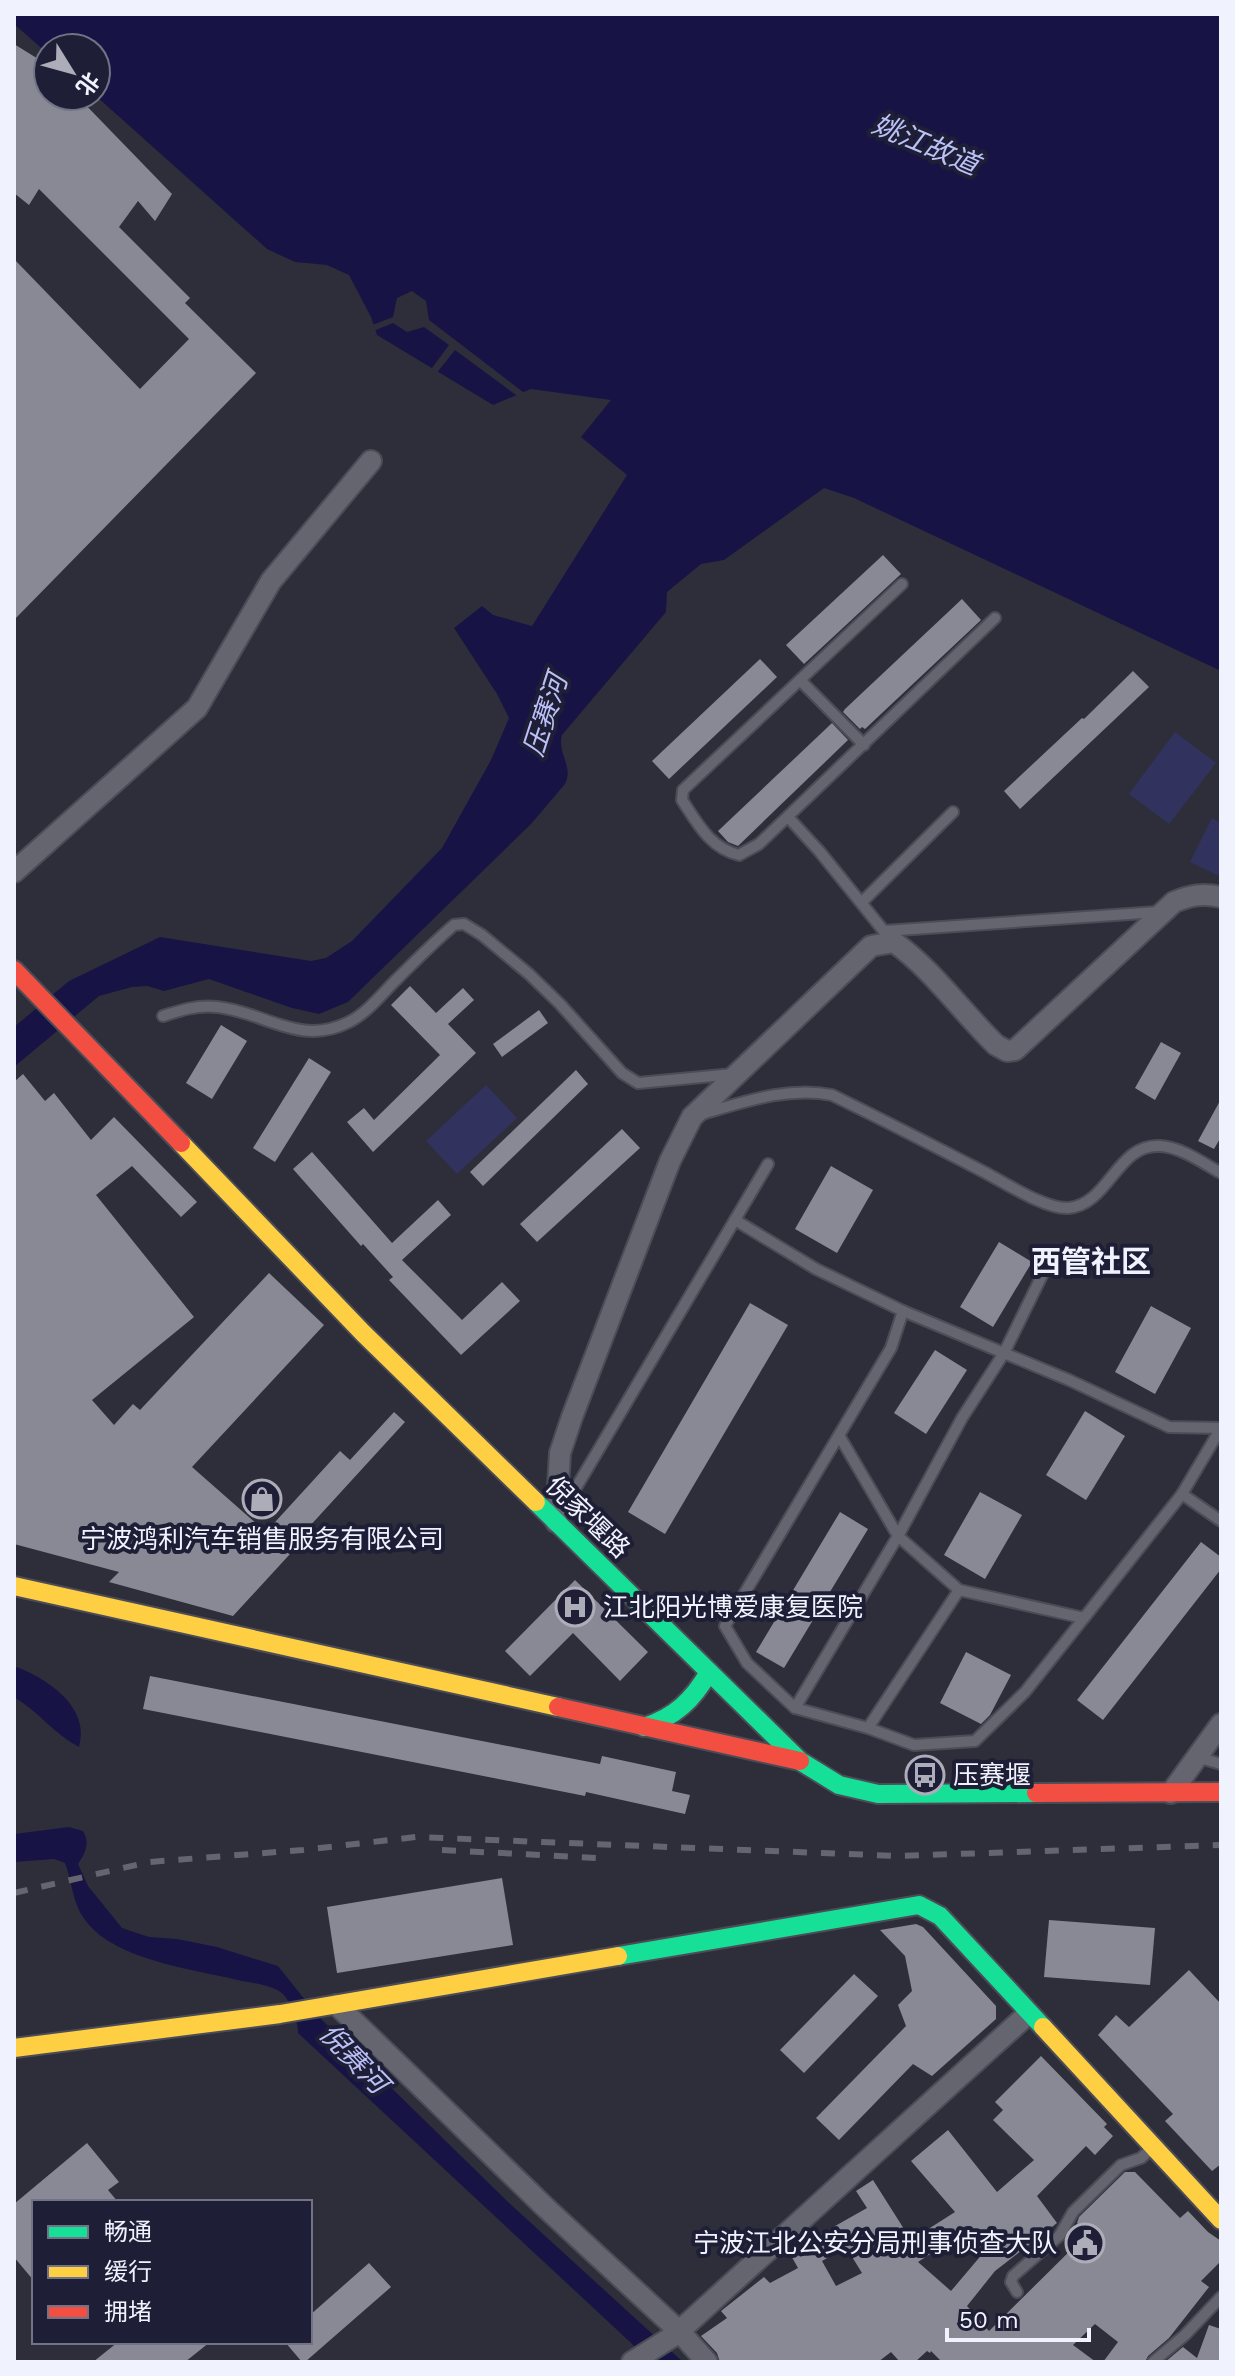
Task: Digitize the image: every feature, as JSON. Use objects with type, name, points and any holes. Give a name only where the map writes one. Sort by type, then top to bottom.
[{"type":"street","points":[[14,872],[197,708],[271,581],[371,461]]},
{"type":"street","points":[[556,1522],[560,1453],[572,1417],[670,1161],[692,1117],[871,946],[889,937],[927,969],[996,1045],[1007,1051],[1015,1050],[1174,902],[1205,893],[1221,897]]},
{"type":"street","name":"倪家堰路","points":[[14,970],[363,1333],[800,1761],[839,1785],[878,1794],[1221,1792]]},
{"type":"street","points":[[14,1586],[800,1761]]},
{"type":"street","points":[[644,1727],[665,1721],[686,1706],[700,1690],[709,1672]]},
{"type":"street","points":[[1171,1793],[1221,1724]]},
{"type":"street","points":[[14,2048],[337,2005],[919,1905],[940,1916],[1221,2220]]},
{"type":"street","points":[[337,2005],[707,2362]]},
{"type":"street","points":[[632,2362],[677,2333],[1028,2014]]},
{"type":"lane","points":[[902,584],[683,790],[682,800],[715,844],[726,852],[739,855],[759,844],[995,618]]},
{"type":"lane","points":[[800,680],[864,745]]},
{"type":"lane","points":[[862,902],[953,812]]},
{"type":"lane","points":[[788,817],[889,937],[1163,912]]},
{"type":"lane","points":[[163,1016],[190,1007],[219,1007],[287,1028],[313,1032],[336,1028],[353,1020],[373,1004],[454,925],[464,924],[529,974],[622,1073],[638,1083],[736,1073]]},
{"type":"lane","points":[[692,1117],[788,1094],[812,1091],[832,1095],[1021,1191],[1053,1206],[1069,1208],[1097,1194],[1131,1155],[1146,1147],[1161,1145],[1175,1149],[1221,1173]]},
{"type":"lane","points":[[556,1522],[768,1164]]},
{"type":"lane","points":[[735,1220],[816,1269],[903,1311],[1069,1380],[1169,1427],[1221,1428],[1182,1494],[1025,1692],[975,1741],[914,1745],[868,1728],[795,1708],[747,1663],[725,1626],[891,1348],[903,1311]]},
{"type":"lane","points":[[795,1708],[898,1536],[962,1418],[1004,1353],[1054,1251]]},
{"type":"lane","points":[[840,1437],[898,1536],[959,1590],[1084,1618]]},
{"type":"lane","points":[[1182,1494],[1221,1521]]},
{"type":"lane","points":[[868,1728],[959,1590]]},
{"type":"lane","points":[[1197,1757],[1221,1764]]},
{"type":"lane","points":[[1017,2292],[1011,2282],[1013,2276],[1060,2235],[1073,2212],[1121,2165],[1141,2158],[1153,2147]]},
{"type":"lane","points":[[1153,2362],[1185,2335],[1221,2297]]},
{"type":"shaded area","points":[[1175,732],[1216,763],[1169,824],[1129,794]]},
{"type":"shaded area","points":[[1212,818],[1221,823],[1221,877],[1190,862]]},
{"type":"shaded area","points":[[486,1085],[517,1118],[457,1174],[426,1141]]},
{"type":"water","points":[[14,14],[1221,14],[1221,671],[854,498],[824,488],[724,560],[701,564],[667,592],[666,612],[562,735],[568,772],[565,784],[531,824],[348,1002],[319,1014],[292,1008],[209,979],[164,991],[147,986],[132,987],[99,996],[14,1067],[14,1027],[69,981],[160,937],[311,961],[326,958],[352,941],[442,848],[491,760],[509,718],[454,628],[482,606],[493,615],[532,626],[627,475],[581,437],[611,400],[531,389],[493,405],[377,335],[349,275],[327,265],[295,262],[267,249],[112,110],[112,32],[32,32],[32,40],[14,24]]},
{"type":"water","points":[[14,1666],[52,1686],[72,1707],[79,1719],[79,1747],[14,1697]]},
{"type":"water","name":"倪赛河","points":[[69,1827],[83,1831],[85,1835],[86,1848],[78,1864],[88,1886],[122,1928],[149,1937],[217,1947],[278,1966],[318,2016],[507,2201],[683,2362],[649,2362],[298,2033],[294,2013],[283,1994],[264,1985],[163,1963],[124,1950],[86,1921],[77,1906],[65,1863],[54,1859],[14,1862],[14,1834]]},
{"type":"pier","points":[[412,291],[426,301],[429,320],[527,395],[520,398],[455,350],[435,375],[429,372],[449,345],[424,327],[407,332],[393,323],[371,332],[370,326],[393,317],[397,298]]},
{"type":"building","points":[[14,44],[32,55],[32,112],[93,112],[172,194],[155,221],[138,201],[119,227],[190,298],[185,303],[256,373],[14,620],[14,259],[140,389],[189,339],[39,189],[29,205],[14,193]]},
{"type":"building","points":[[883,555],[901,574],[804,664],[786,645]]},
{"type":"building","points":[[962,599],[981,620],[865,729],[860,729],[843,712],[845,709]]},
{"type":"building","points":[[760,659],[777,677],[669,779],[652,761]]},
{"type":"building","points":[[1133,671],[1149,687],[1020,809],[1004,791]]},
{"type":"building","points":[[832,723],[848,740],[738,846],[728,842],[718,831]]},
{"type":"building","points":[[410,986],[436,1013],[463,988],[474,1000],[448,1024],[476,1053],[373,1152],[347,1122],[364,1108],[374,1120],[440,1055],[391,1005]]},
{"type":"building","points":[[539,1010],[548,1023],[502,1057],[493,1044]]},
{"type":"building","points":[[221,1025],[247,1041],[212,1099],[186,1083]]},
{"type":"building","points":[[1161,1042],[1181,1053],[1155,1100],[1135,1088]]},
{"type":"building","points":[[309,1058],[331,1072],[275,1162],[253,1148]]},
{"type":"building","points":[[576,1070],[588,1084],[483,1186],[470,1172]]},
{"type":"building","points":[[23,1074],[45,1101],[54,1093],[91,1140],[114,1117],[197,1202],[181,1217],[132,1166],[96,1195],[194,1317],[92,1400],[114,1425],[133,1404],[140,1410],[269,1273],[324,1325],[192,1467],[266,1532],[340,1451],[350,1460],[394,1412],[405,1422],[287,1551],[290,1554],[233,1616],[109,1582],[119,1572],[14,1544],[14,1082]]},
{"type":"building","points":[[1221,1099],[1221,1137],[1214,1149],[1198,1141]]},
{"type":"building","points":[[622,1129],[640,1148],[537,1242],[520,1224]]},
{"type":"building","points":[[312,1152],[392,1243],[438,1200],[451,1215],[402,1260],[462,1320],[502,1282],[520,1301],[461,1355],[389,1280],[393,1277],[363,1244],[361,1246],[293,1169]]},
{"type":"building","points":[[831,1166],[873,1190],[837,1253],[795,1229]]},
{"type":"building","points":[[999,1242],[1032,1262],[993,1327],[960,1307]]},
{"type":"building","points":[[750,1303],[788,1325],[665,1534],[628,1512]]},
{"type":"building","points":[[1151,1306],[1191,1328],[1155,1394],[1115,1372]]},
{"type":"building","points":[[935,1350],[967,1370],[926,1434],[894,1413]]},
{"type":"building","points":[[1085,1411],[1125,1436],[1086,1500],[1046,1475]]},
{"type":"building","points":[[980,1492],[1022,1515],[985,1579],[944,1555]]},
{"type":"building","points":[[840,1512],[868,1529],[784,1668],[756,1652]]},
{"type":"building","points":[[1201,1542],[1221,1557],[1221,1569],[1103,1720],[1077,1700]]},
{"type":"building","name":"江北阳光博爱康复医院","points":[[575,1580],[648,1652],[620,1681],[573,1633],[530,1676],[505,1651]]},
{"type":"building","points":[[966,1652],[1011,1675],[990,1715],[981,1724],[940,1703]]},
{"type":"building","points":[[150,1676],[600,1764],[602,1756],[676,1772],[672,1791],[690,1795],[685,1814],[586,1792],[585,1796],[143,1709]]},
{"type":"building","points":[[502,1878],[513,1945],[337,1973],[327,1907]]},
{"type":"building","points":[[1049,1920],[1155,1928],[1150,1985],[1044,1977]]},
{"type":"building","points":[[916,1924],[923,1927],[996,2006],[996,2019],[932,2076],[913,2064],[839,2140],[816,2118],[906,2026],[898,2005],[912,1991],[905,1956],[880,1930]]},
{"type":"building","points":[[1189,1970],[1221,2004],[1221,2164],[1212,2171],[1165,2121],[1173,2114],[1098,2035],[1116,2015],[1129,2027]]},
{"type":"building","points":[[854,1974],[878,1996],[804,2073],[780,2050]]},
{"type":"building","points":[[1041,2056],[1107,2124],[1104,2127],[1113,2136],[1095,2155],[1086,2146],[1037,2196],[1057,2223],[995,2271],[967,2306],[989,2331],[1088,2233],[1077,2223],[1079,2217],[1125,2172],[1135,2172],[1180,2218],[1188,2211],[1221,2241],[1221,2261],[1201,2281],[1209,2287],[1169,2338],[1145,2362],[1103,2362],[1118,2342],[1095,2324],[1073,2345],[1096,2362],[942,2362],[927,2351],[915,2362],[900,2362],[891,2352],[878,2362],[720,2362],[717,2353],[701,2336],[727,2318],[721,2311],[764,2277],[770,2283],[798,2268],[789,2252],[867,2208],[856,2191],[873,2180],[911,2240],[955,2212],[911,2161],[948,2130],[997,2192],[1034,2160],[993,2120],[1003,2110],[995,2102]],"holes":[[[967,2230],[984,2252],[951,2291],[918,2262]],[[846,2247],[862,2273],[836,2286],[822,2261]]]},
{"type":"building","points":[[87,2143],[119,2182],[108,2190],[116,2200],[32,2200],[32,2279],[14,2257],[14,2204]]},
{"type":"building","points":[[369,2263],[391,2287],[302,2362],[287,2344],[312,2344],[312,2313]]},
{"type":"building","points":[[1209,2325],[1221,2329],[1221,2362],[1165,2362],[1183,2347],[1197,2358]]},
{"type":"building","points":[[116,2344],[208,2344],[185,2362],[93,2362]]},
{"type":"railway","points":[[14,1893],[149,1862],[303,1850],[416,1837],[898,1856],[1221,1845]]},
{"type":"railway","points":[[442,1850],[598,1858]]},
{"type":"traffic: fast","points":[[536,1502],[800,1761],[839,1785],[878,1794],[1036,1793]]},
{"type":"traffic: fast","points":[[644,1727],[682,1706],[709,1672]]},
{"type":"traffic: fast","points":[[618,1956],[919,1905],[940,1916],[1043,2027]]},
{"type":"traffic: slow","points":[[181,1143],[363,1333],[536,1502]]},
{"type":"traffic: slow","points":[[14,1586],[558,1707]]},
{"type":"traffic: slow","points":[[14,2048],[280,2014],[618,1956]]},
{"type":"traffic: slow","points":[[1043,2027],[1221,2220]]},
{"type":"traffic: jam","points":[[14,970],[181,1143]]},
{"type":"traffic: jam","points":[[558,1707],[800,1761]]},
{"type":"traffic: jam","points":[[1036,1793],[1221,1792]]},
{"type":"place","name":"宁波鸿利汽车销售服务有限公司","points":[[262,1499]]},
{"type":"place","name":"江北阳光博爱康复医院","points":[[575,1607]]},
{"type":"place","name":"压赛堰","points":[[925,1775]]},
{"type":"place","name":"宁波江北公安分局刑事侦查大队","points":[[1085,2243]]},
{"type":"district","name":"西管社区","points":[[1091,1262]]},
{"type":"water label","name":"姚江故道","points":[[926,144]]},
{"type":"water label","name":"压赛河","points":[[545,715]]}]
